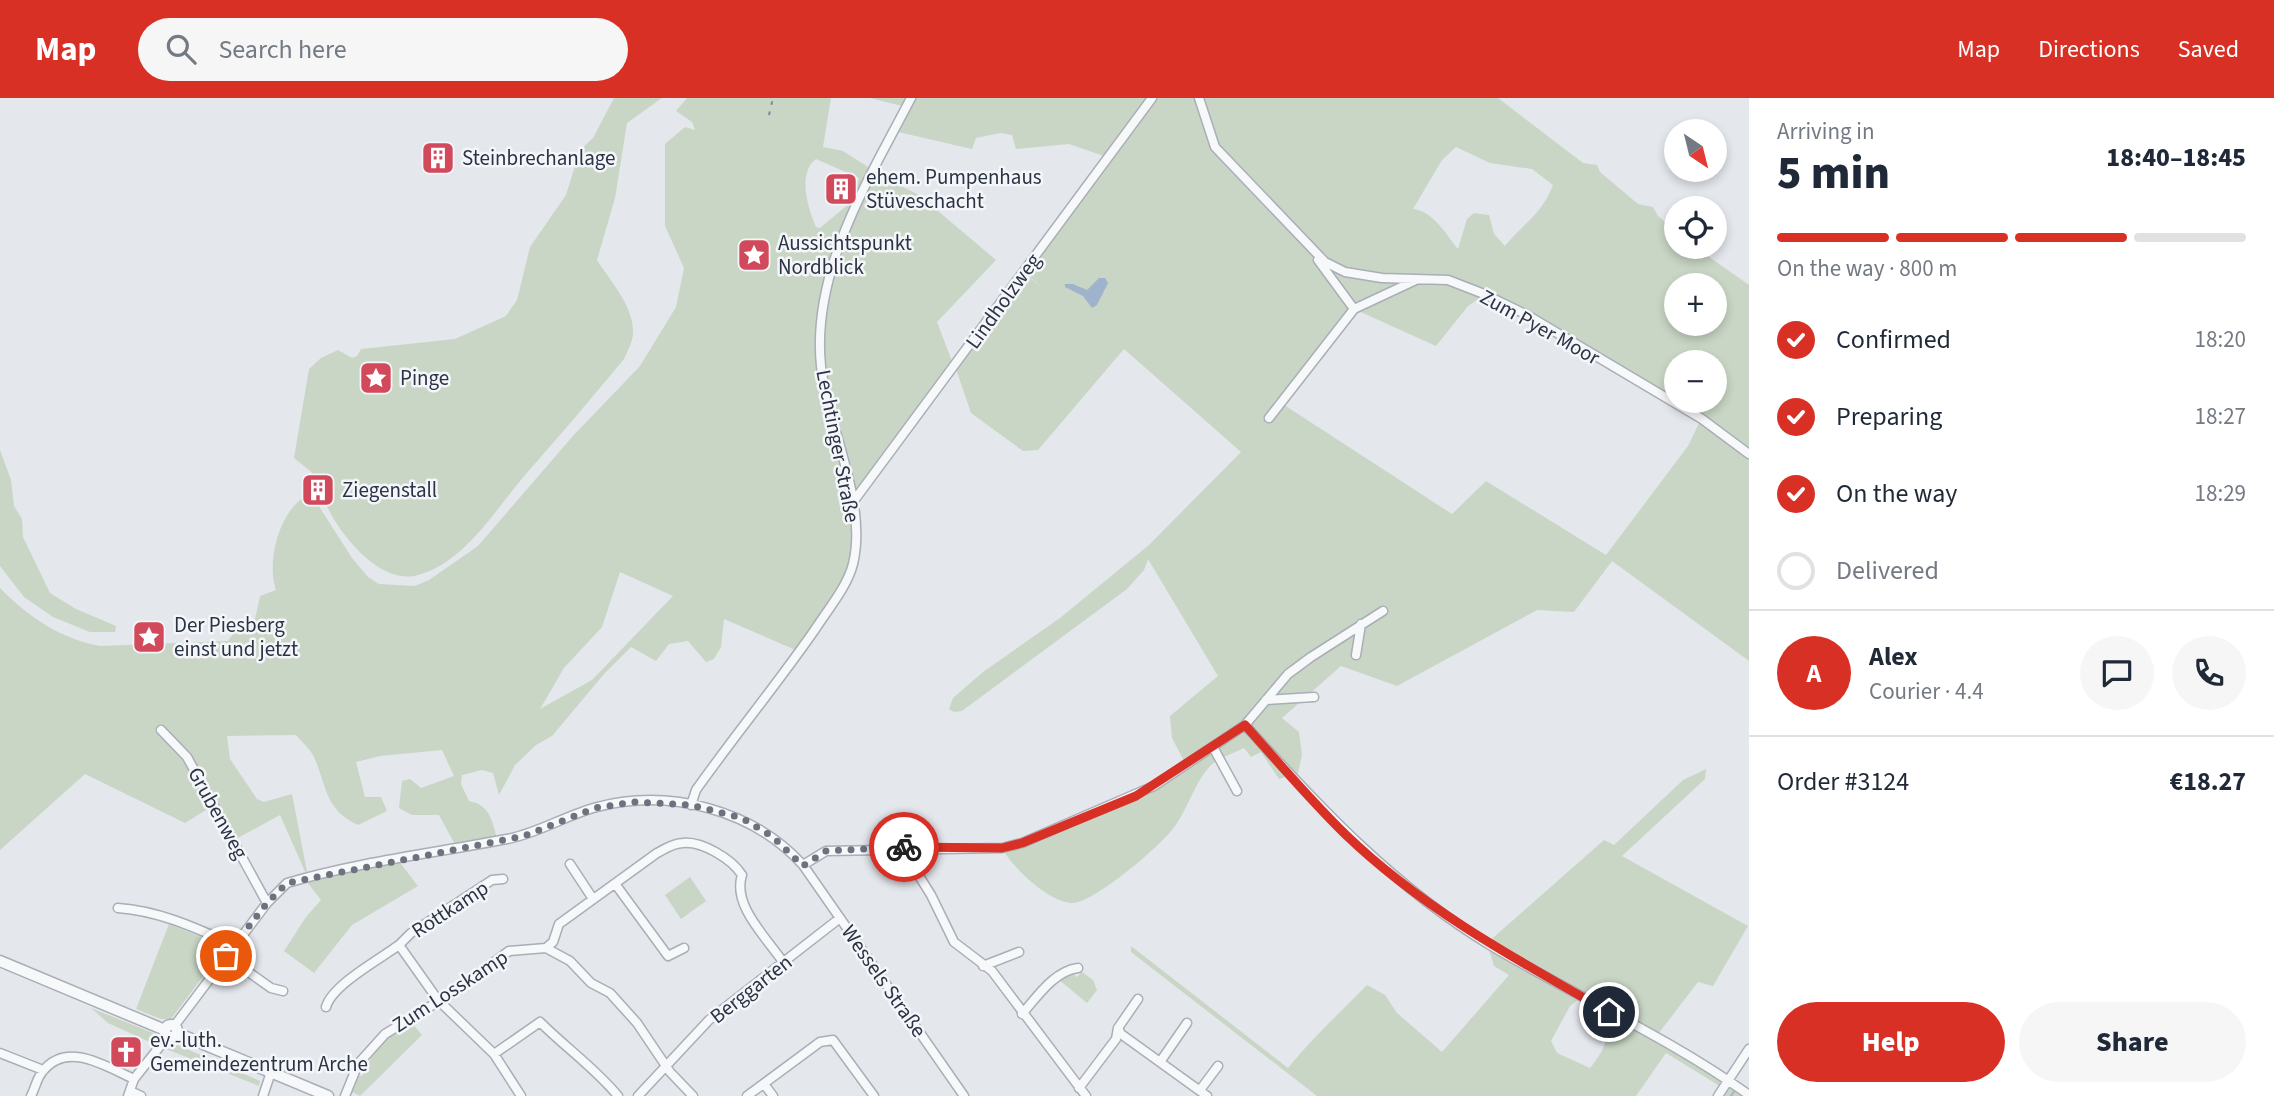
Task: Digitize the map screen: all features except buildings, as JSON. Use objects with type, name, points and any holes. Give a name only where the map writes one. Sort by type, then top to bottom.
[{"type":"street","name":"Lechtinger Straße","points":[[691,805],[696,790],[843,588],[854,560],[853,502],[821,365],[823,302],[871,170],[911,98]]},
{"type":"street","name":"Lindholzweg","points":[[853,502],[1152,98]]},
{"type":"street","name":"Zum Pyer Moor","points":[[1199,98],[1215,147],[1325,262],[1345,272],[1382,278],[1448,279],[1527,315],[1702,419],[1749,454]]},
{"type":"street","name":"Zum Pyer Moor","points":[[1313,251],[1354,309]]},
{"type":"street","points":[[1269,418],[1354,309],[1419,279]]},
{"type":"street","points":[[803,866],[826,851],[901,847],[1002,848],[1022,843],[1136,796],[1245,725],[1288,674],[1383,611]]},
{"type":"street","points":[[1356,655],[1361,624]]},
{"type":"street","points":[[1266,700],[1314,697]]},
{"type":"street","points":[[1245,725],[1346,835],[1445,915],[1490,945],[1729,1080],[1749,1095]]},
{"type":"street","name":"Grubenweg","points":[[161,730],[187,757],[267,903]]},
{"type":"street","points":[[1213,747],[1237,791]]},
{"type":"street","name":"Wessels Straße","points":[[129,1094],[134,1079],[234,945],[267,903],[287,883],[524,836],[595,808],[634,802],[691,805],[743,819],[773,837],[803,866],[964,1096]]},
{"type":"street","points":[[693,1096],[610,993],[591,984],[570,961],[546,948],[553,942],[559,924],[673,844],[686,842],[704,847],[736,866],[742,875],[738,888],[742,905],[783,962]]},
{"type":"street","points":[[901,847],[931,895],[954,942],[992,971],[1086,1096]]},
{"type":"street","points":[[570,864],[593,899]]},
{"type":"street","name":"Rottkamp","points":[[326,1007],[328,1000],[341,986],[399,945],[411,933],[492,880],[503,880]]},
{"type":"street","points":[[616,885],[668,956],[684,948]]},
{"type":"street","points":[[118,908],[142,910],[176,919],[234,945]]},
{"type":"street","name":"Berggarten","points":[[638,1096],[709,1020],[783,962],[804,949],[840,918]]},
{"type":"street","name":"Rottkamp","points":[[399,945],[438,1000],[494,1055],[521,1096]]},
{"type":"street","name":"Zum Losskamp","points":[[345,1096],[358,1064],[374,1043],[454,992],[509,951],[546,948]]},
{"type":"street","points":[[983,966],[1019,952]]},
{"type":"street","points":[[226,956],[271,988],[283,991]]},
{"type":"street","points":[[0,961],[328,1096]]},
{"type":"street","points":[[1022,1014],[1055,978],[1068,969],[1077,968]]},
{"type":"street","points":[[1079,1088],[1116,1039],[1118,1028],[1139,999]]},
{"type":"street","points":[[494,1055],[540,1022],[574,1055],[596,1070],[618,1096]]},
{"type":"street","points":[[1160,1062],[1187,1023]]},
{"type":"street","points":[[1118,1028],[1121,1034],[1203,1093],[1217,1066]]},
{"type":"street","points":[[747,1096],[820,1042],[833,1040],[874,1096]]},
{"type":"street","points":[[1718,1096],[1749,1049]]},
{"type":"street","points":[[0,1052],[43,1070]]},
{"type":"street","points":[[31,1096],[43,1070],[67,1055],[78,1056],[134,1079]]},
{"type":"street","points":[[263,1096],[271,1072]]},
{"type":"street","points":[[764,1084],[773,1096]]},
{"type":"street","points":[[129,1094],[141,1096]]},
{"type":"green space","points":[[614,98],[662,98],[627,123],[615,198],[597,260],[630,313],[633,336],[624,359],[479,532],[451,559],[418,575],[390,573],[376,566],[352,543],[327,506],[324,485],[294,458],[309,369],[321,358],[338,350],[352,358],[357,356],[361,349],[455,339],[506,316],[517,300],[530,247],[566,195],[580,150],[593,138]]},
{"type":"green space","points":[[687,98],[831,98],[823,147],[843,151],[887,179],[919,195],[996,260],[937,322],[953,364],[853,502],[854,541],[849,575],[800,652],[724,619],[721,647],[714,659],[706,662],[688,641],[669,644],[656,661],[631,647],[604,674],[552,736],[536,745],[515,765],[499,795],[493,773],[482,770],[462,775],[461,784],[469,801],[486,810],[498,841],[457,848],[439,815],[412,815],[399,808],[402,781],[410,779],[421,788],[454,776],[442,750],[380,756],[356,762],[365,797],[381,797],[387,811],[358,825],[347,819],[333,805],[314,757],[296,735],[227,736],[230,759],[257,799],[264,802],[292,794],[308,877],[398,860],[418,886],[352,925],[314,973],[284,951],[306,917],[321,900],[304,878],[307,876],[280,815],[234,840],[214,805],[185,823],[85,774],[0,850],[0,588],[46,625],[87,643],[101,646],[228,641],[238,627],[255,619],[260,596],[276,590],[273,566],[277,538],[289,512],[307,496],[315,500],[352,558],[368,577],[379,584],[415,586],[429,580],[478,546],[572,437],[640,366],[676,307],[684,268],[665,226],[665,144],[685,127],[695,130],[692,122],[676,111]],"holes":[[[816,159],[859,178],[850,203],[820,228],[816,227],[806,191],[807,173]],[[620,572],[673,596],[592,680],[540,709],[564,668],[602,627]]]},
{"type":"green space","points":[[870,98],[1147,98],[1104,156],[1069,144],[1016,149],[1012,135],[1000,133],[976,138],[972,149],[894,131],[906,107]]},
{"type":"green space","points":[[1157,98],[1498,98],[1583,163],[1597,165],[1600,172],[1638,204],[1653,207],[1664,221],[1664,259],[1712,259],[1749,285],[1749,661],[1612,561],[1574,612],[1537,610],[1397,686],[1341,666],[1282,718],[1299,732],[1302,755],[1298,773],[1279,779],[1261,752],[1251,757],[1244,748],[1222,758],[1205,772],[1180,819],[1168,835],[1143,858],[1112,883],[1083,900],[1073,903],[1053,897],[1032,883],[1002,848],[1136,796],[1185,763],[1172,738],[1170,716],[1218,676],[1148,559],[1144,570],[1127,589],[962,711],[954,712],[949,709],[953,698],[983,672],[1060,618],[1149,545],[1241,452],[1124,349],[1038,450],[1023,451],[971,413],[956,369],[1026,275],[1045,289],[1026,274]],"holes":[[[1456,147],[1490,163],[1532,169],[1553,185],[1538,211],[1505,246],[1494,234],[1489,215],[1474,213],[1467,219],[1458,249],[1433,218],[1413,209],[1442,160]],[[1484,295],[1664,398],[1664,350],[1727,350],[1727,413],[1690,413],[1701,419],[1688,446],[1606,555],[1486,481],[1452,514],[1281,403],[1354,309],[1436,346],[1468,306]]]},
{"type":"green space","points":[[0,450],[11,480],[14,506],[22,519],[23,537],[50,593],[76,609],[116,626],[115,632],[90,632],[53,617],[24,597],[0,566]]},
{"type":"green space","points":[[1706,769],[1705,779],[1622,856],[1748,926],[1713,986],[1698,982],[1655,1038],[1749,1096],[1718,1096],[1723,1088],[1666,1053],[1636,1096],[1317,1096],[1131,952],[1131,946],[1288,1068],[1367,985],[1385,995],[1397,1013],[1442,1052],[1509,975],[1494,966],[1487,943],[1604,840],[1614,845],[1683,780]],"holes":[[[1582,997],[1615,1016],[1603,1048],[1590,1068],[1557,1053],[1551,1041],[1570,1006]]]},
{"type":"green space","points":[[690,877],[706,901],[681,919],[665,895]]},
{"type":"green space","points":[[169,924],[225,947],[171,1019],[161,1019],[136,1009]]},
{"type":"green space","points":[[1070,972],[1077,977],[1082,972],[1093,980],[1097,990],[1087,1003],[1058,979]]},
{"type":"green space","points":[[91,1008],[153,1033],[156,1041],[154,1044],[108,1023]]},
{"type":"green space","points":[[411,1022],[422,1035],[360,1096],[350,1091],[357,1075],[362,1076],[378,1044]]},
{"type":"green space","points":[[178,1045],[260,1081],[259,1086],[166,1049]]},
{"type":"water","points":[[1099,278],[1105,278],[1108,283],[1097,305],[1092,308],[1083,296],[1065,287],[1065,284],[1073,284],[1087,290]]},
{"type":"waterway","points":[[1731,1096],[1735,1090]]},
{"type":"railway","points":[[769,115],[773,98]]},
{"type":"way so far","points":[[226,956],[277,891],[287,883],[524,836],[611,804],[670,803],[710,808],[743,819],[773,837],[803,866],[826,851],[904,847]]},
{"type":"place","name":"Steinbrechanlage","points":[[438,158]]},
{"type":"place","name":"ehem. Pumpenhaus Stüveschacht","points":[[841,189]]},
{"type":"place","name":"Aussichtspunkt Nordblick","points":[[754,255]]},
{"type":"place","name":"Pinge","points":[[376,378]]},
{"type":"place","name":"Ziegenstall","points":[[318,490]]},
{"type":"place","name":"Der Piesberg einst und jetzt","points":[[149,637]]},
{"type":"place","name":"ev.-luth. Gemeindezentrum Arche","points":[[126,1052]]},
{"type":"route","points":[[904,847],[1002,848],[1022,843],[1136,796],[1245,725],[1346,835],[1396,878],[1490,945],[1609,1012]]}]
